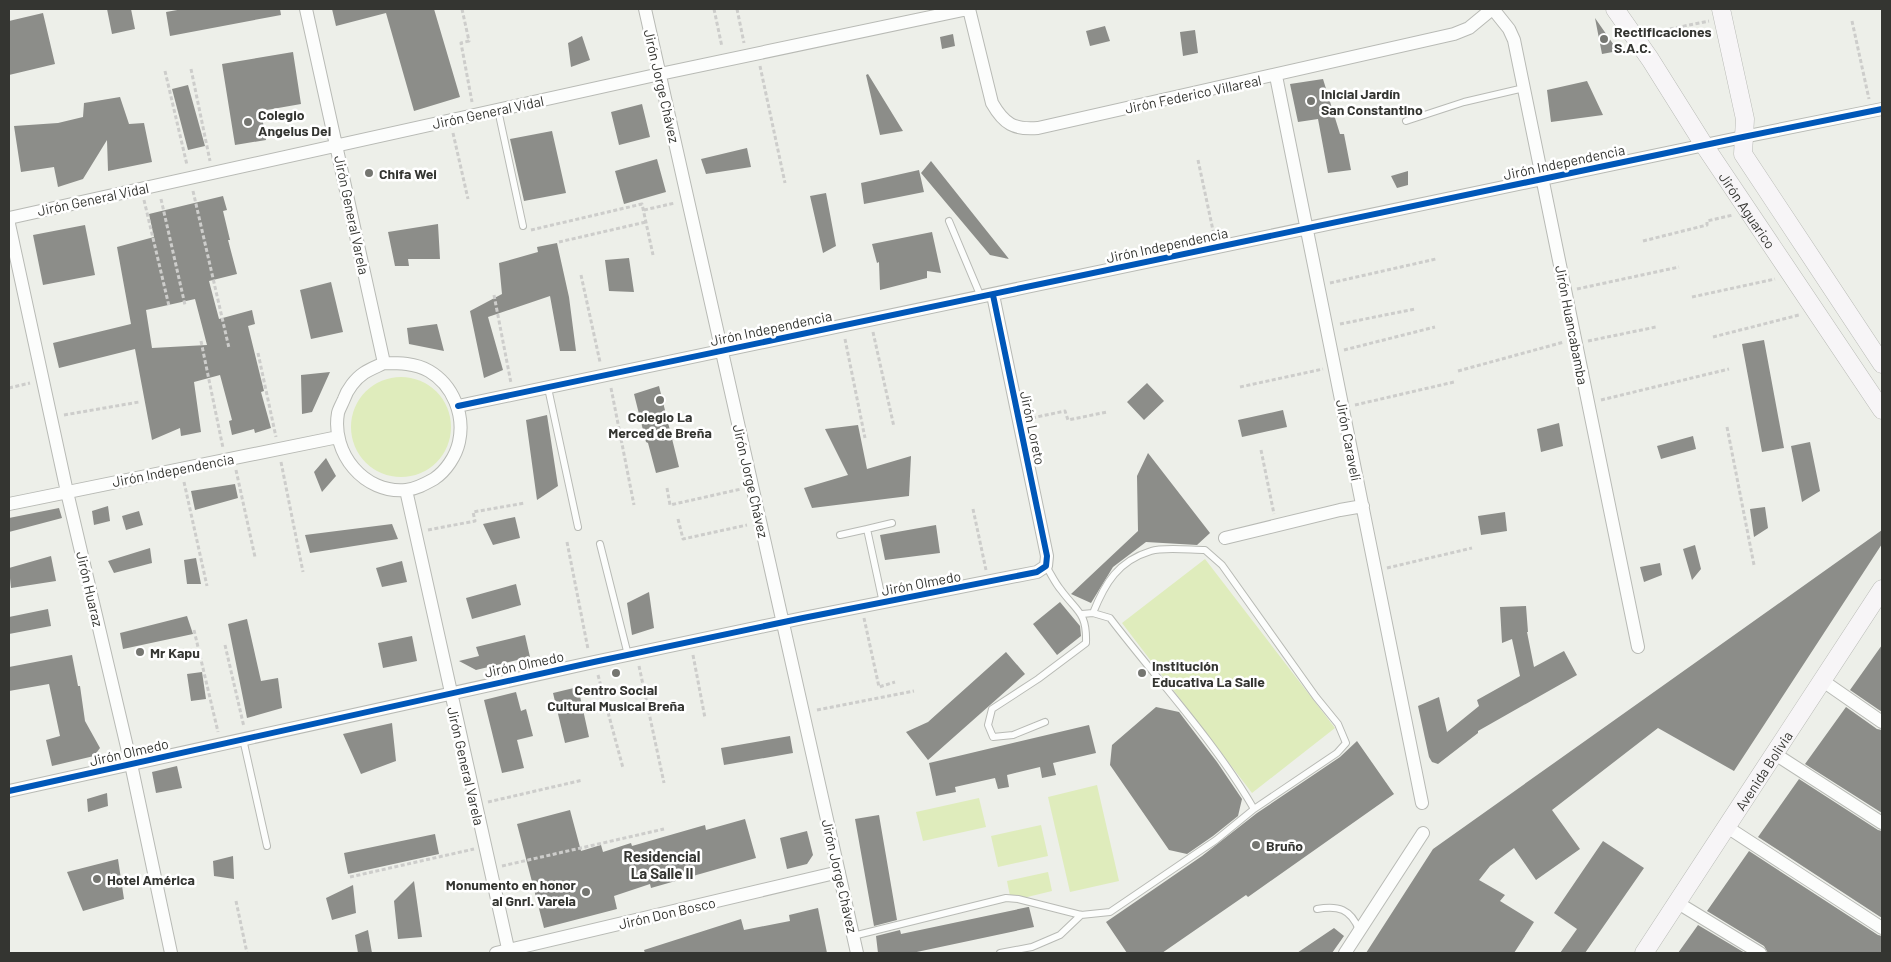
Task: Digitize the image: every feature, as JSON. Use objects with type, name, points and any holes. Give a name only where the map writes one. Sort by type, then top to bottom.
[{"type":"street","name":"Jirón General Varela","points":[[306,9],[384,363]]},
{"type":"street","name":"Jirón Jorge Chávez","points":[[645,9],[857,953]]},
{"type":"street","name":"Jirón General Vidal","points":[[9,218],[660,74],[968,9]]},
{"type":"street","name":"Jirón Federico Villareal","points":[[968,9],[992,103],[999,116],[1012,126],[1024,129],[1038,128],[1276,76],[1454,34],[1469,28],[1492,9]]},
{"type":"street","name":"Jirón Huancabamba","points":[[1492,9],[1509,30],[1524,88],[1638,647]]},
{"type":"street","name":"Jirón Aguarico","points":[[1615,9],[1882,410]]},
{"type":"street","name":"Jirón Aguarico","points":[[1722,14],[1745,119],[1743,154],[1882,364]]},
{"type":"street","name":"Jirón Caravelí","points":[[1276,76],[1422,804]]},
{"type":"street","name":"Jirón Independencia","points":[[458,406],[1877,110]]},
{"type":"street","name":"Jirón Huaraz","points":[[9,224],[67,492],[131,764],[171,953]]},
{"type":"street","name":"Jirón Loreto","points":[[987,296],[1019,421],[1048,556],[1046,566]]},
{"type":"street","points":[[384,363],[406,363],[429,371],[447,386],[458,406],[461,425],[459,443],[451,460],[440,475],[424,485],[406,490],[387,488],[370,482],[355,470],[344,454],[338,437],[338,413],[347,391],[363,373],[384,363]]},
{"type":"street","points":[[1864,383],[1882,371]]},
{"type":"street","name":"Jirón Independencia","points":[[9,504],[338,437]]},
{"type":"street","name":"Jirón General Varela","points":[[406,490],[490,868],[504,952]]},
{"type":"street","points":[[1225,538],[1362,506]]},
{"type":"street","name":"Jirón Olmedo","points":[[9,791],[593,662],[782,622],[989,583],[1037,572],[1046,566]]},
{"type":"street","name":"Avenida Bolivia","points":[[1644,953],[1822,681],[1877,607],[1882,589]]},
{"type":"street","points":[[1822,681],[1882,722]]},
{"type":"street","points":[[1775,754],[1882,823]]},
{"type":"street","points":[[1727,827],[1882,928]]},
{"type":"street","points":[[1346,953],[1424,833]]},
{"type":"street","name":"Jirón Don Bosco","points":[[504,952],[839,872]]},
{"type":"street","points":[[1678,903],[1760,953]]},
{"type":"lane","points":[[1406,120],[1464,102],[1524,88]]},
{"type":"lane","points":[[498,110],[526,228]]},
{"type":"lane","points":[[949,221],[987,296]]},
{"type":"lane","points":[[548,388],[578,527]]},
{"type":"lane","points":[[840,535],[892,523]]},
{"type":"lane","points":[[867,529],[883,603]]},
{"type":"lane","points":[[600,544],[632,654]]},
{"type":"lane","points":[[853,936],[1006,898],[1018,899],[1082,915],[1110,912],[1216,840],[1254,809],[1337,753],[1346,743],[1338,724],[1222,565],[1205,550],[1152,550],[1120,566],[1103,588],[1093,613]]},
{"type":"lane","points":[[1046,566],[1061,590],[1082,614],[1086,628],[1086,643],[1038,679],[992,709],[988,725],[993,737],[1013,734],[1046,722]]},
{"type":"lane","points":[[1082,614],[1093,613],[1110,618],[1199,729],[1241,786],[1254,809]]},
{"type":"lane","points":[[245,739],[266,846]]},
{"type":"lane","points":[[1317,909],[1331,907],[1344,910],[1355,919],[1360,931]]},
{"type":"lane","points":[[1000,953],[1032,947],[1060,935],[1082,915]]},
{"type":"path","points":[[462,9],[469,41],[461,43],[475,115]]},
{"type":"path","points":[[714,9],[725,60]]},
{"type":"path","points":[[737,9],[752,55],[785,183]]},
{"type":"path","points":[[1670,29],[1722,14]]},
{"type":"path","points":[[1852,21],[1877,110]]},
{"type":"path","points":[[191,69],[212,173]]},
{"type":"path","points":[[165,71],[229,348]]},
{"type":"path","points":[[450,120],[468,198]]},
{"type":"path","points":[[1198,160],[1216,248]]},
{"type":"path","points":[[158,185],[185,305]]},
{"type":"path","points":[[141,189],[169,306]]},
{"type":"path","points":[[644,210],[688,200]]},
{"type":"path","points":[[526,228],[642,204],[653,255]]},
{"type":"path","points":[[1643,241],[1707,226],[1707,221],[1749,210]]},
{"type":"path","points":[[559,242],[646,222]]},
{"type":"path","points":[[1318,285],[1436,259]]},
{"type":"path","points":[[1566,291],[1679,267]]},
{"type":"path","points":[[581,275],[606,375],[634,505]]},
{"type":"path","points":[[1692,297],[1792,275]]},
{"type":"path","points":[[494,295],[514,395]]},
{"type":"path","points":[[1326,327],[1415,309]]},
{"type":"path","points":[[1713,337],[1816,311]]},
{"type":"path","points":[[871,320],[894,427]]},
{"type":"path","points":[[842,326],[865,438]]},
{"type":"path","points":[[1332,353],[1435,327]]},
{"type":"path","points":[[1458,370],[1576,342],[1656,327]]},
{"type":"path","points":[[201,341],[255,557]]},
{"type":"path","points":[[258,353],[303,572]]},
{"type":"path","points":[[1240,387],[1334,366]]},
{"type":"path","points":[[1588,403],[1729,369]]},
{"type":"path","points":[[9,388],[43,381]]},
{"type":"path","points":[[1343,408],[1454,382]]},
{"type":"path","points":[[51,417],[140,402]]},
{"type":"path","points":[[1019,421],[1065,411],[1068,420],[1107,412]]},
{"type":"path","points":[[1727,427],[1754,565]]},
{"type":"path","points":[[1261,450],[1276,525]]},
{"type":"path","points":[[182,468],[207,586]]},
{"type":"path","points":[[667,488],[670,504],[752,486]]},
{"type":"path","points":[[415,532],[475,522],[473,512],[524,503]]},
{"type":"path","points":[[973,509],[989,583]]},
{"type":"path","points":[[678,519],[682,539],[760,522]]},
{"type":"path","points":[[567,542],[593,662],[623,768]]},
{"type":"path","points":[[1376,571],[1472,548]]},
{"type":"path","points":[[862,607],[879,687],[894,682]]},
{"type":"path","points":[[194,630],[220,744]]},
{"type":"path","points":[[690,642],[705,718]]},
{"type":"path","points":[[224,645],[245,739]]},
{"type":"path","points":[[632,654],[664,783]]},
{"type":"path","points":[[803,713],[914,691]]},
{"type":"path","points":[[475,805],[583,780]]},
{"type":"path","points":[[490,868],[664,829]]},
{"type":"path","points":[[350,877],[485,846]]},
{"type":"path","points":[[236,901],[247,953]]},
{"type":"green space","points":[[401,377],[420,381],[436,392],[447,408],[451,427],[447,446],[436,462],[420,473],[401,477],[382,473],[366,462],[355,446],[351,427],[355,408],[366,392],[382,381]]},
{"type":"green space","points":[[1205,559],[1335,728],[1252,793],[1122,623]]},
{"type":"green space","points":[[1097,785],[1119,881],[1070,892],[1048,797]]},
{"type":"green space","points":[[979,798],[986,827],[923,841],[916,812]]},
{"type":"green space","points":[[1041,825],[1048,856],[998,867],[991,836]]},
{"type":"green space","points":[[1048,872],[1052,891],[1011,901],[1007,881]]},
{"type":"building","points":[[107,9],[131,9],[135,29],[112,34]]},
{"type":"building","points":[[183,9],[280,9],[281,15],[170,36],[166,12]]},
{"type":"building","points":[[332,9],[434,9],[460,97],[414,111],[386,13],[336,26]]},
{"type":"building","points":[[43,13],[55,64],[9,75],[9,21]]},
{"type":"building","points":[[1595,18],[1618,51],[1602,54]]},
{"type":"building","points":[[1105,26],[1110,41],[1090,46],[1086,31]]},
{"type":"building","points":[[1195,30],[1198,53],[1183,56],[1180,32]]},
{"type":"building","points":[[953,34],[955,46],[942,49],[940,37]]},
{"type":"building","points":[[582,36],[590,60],[571,67],[568,43]]},
{"type":"building","points":[[293,52],[301,104],[261,111],[266,140],[235,145],[222,64]]},
{"type":"building","points":[[868,74],[903,131],[880,135],[866,75]]},
{"type":"building","points":[[1323,79],[1340,134],[1344,134],[1351,170],[1328,173],[1318,119],[1298,122],[1290,84]]},
{"type":"building","points":[[1587,81],[1603,115],[1551,122],[1547,90]]},
{"type":"building","points":[[188,85],[205,146],[188,150],[172,89]]},
{"type":"building","points":[[120,97],[129,124],[144,123],[152,162],[108,171],[107,140],[83,179],[58,187],[54,167],[21,172],[14,126],[58,123],[83,117],[84,103]]},
{"type":"building","points":[[642,104],[650,137],[619,145],[611,112]]},
{"type":"building","points":[[552,131],[566,193],[524,201],[510,139]]},
{"type":"building","points":[[747,148],[751,167],[706,174],[701,159]]},
{"type":"building","points":[[657,159],[666,192],[624,204],[615,171]]},
{"type":"building","points":[[931,161],[1009,259],[990,255],[921,173]]},
{"type":"building","points":[[919,170],[924,192],[864,204],[861,183]]},
{"type":"building","points":[[1408,171],[1408,185],[1397,188],[1391,176]]},
{"type":"building","points":[[826,193],[836,246],[823,253],[810,196]]},
{"type":"building","points":[[223,196],[227,210],[223,211],[230,240],[228,240],[237,274],[209,281],[219,319],[252,310],[255,324],[248,326],[264,391],[261,392],[271,428],[255,433],[254,429],[232,435],[229,421],[232,420],[220,375],[194,382],[201,432],[181,436],[180,428],[152,440],[135,349],[59,368],[53,343],[131,324],[117,247],[154,237],[149,214]],"holes":[[[195,299],[207,345],[152,348],[146,310]]]},
{"type":"building","points":[[438,224],[440,259],[408,259],[409,266],[395,266],[388,232]]},
{"type":"building","points":[[85,225],[95,275],[43,285],[33,235]]},
{"type":"building","points":[[932,232],[941,273],[927,271],[927,278],[880,290],[879,262],[877,263],[872,244]]},
{"type":"building","points":[[557,243],[569,297],[576,351],[560,351],[550,296],[488,317],[503,370],[484,378],[470,311],[502,294],[499,263],[538,252],[537,247]]},
{"type":"building","points":[[629,258],[634,292],[609,291],[605,260]]},
{"type":"building","points":[[331,282],[343,332],[311,339],[300,290]]},
{"type":"building","points":[[437,324],[444,351],[409,344],[407,328]]},
{"type":"building","points":[[1764,340],[1784,448],[1762,452],[1742,344]]},
{"type":"building","points":[[330,372],[312,412],[302,414],[301,375]]},
{"type":"building","points":[[1147,383],[1164,401],[1144,420],[1127,402]]},
{"type":"building","points":[[659,386],[679,467],[656,473],[634,394]]},
{"type":"building","points":[[1283,410],[1287,427],[1242,437],[1238,420]]},
{"type":"building","points":[[547,415],[558,486],[537,500],[526,420]]},
{"type":"building","points":[[1559,423],[1563,446],[1541,452],[1537,429]]},
{"type":"building","points":[[858,425],[867,469],[911,456],[909,496],[812,508],[804,488],[848,475],[825,429]]},
{"type":"building","points":[[1693,436],[1696,449],[1661,459],[1657,446]]},
{"type":"building","points":[[1810,442],[1820,491],[1802,502],[1791,446]]},
{"type":"building","points":[[1148,453],[1210,533],[1197,545],[1146,542],[1113,567],[1091,603],[1071,594],[1138,531],[1137,476]]},
{"type":"building","points":[[326,458],[336,476],[322,492],[314,472]]},
{"type":"building","points":[[235,484],[238,498],[195,510],[191,491]]},
{"type":"building","points":[[108,506],[110,521],[94,525],[92,511]]},
{"type":"building","points":[[1765,507],[1768,528],[1754,537],[1750,509]]},
{"type":"building","points":[[59,508],[62,518],[9,532],[9,518]]},
{"type":"building","points":[[139,511],[143,525],[126,530],[122,516]]},
{"type":"building","points":[[1505,512],[1507,531],[1481,535],[1478,516]]},
{"type":"building","points":[[515,517],[520,538],[493,545],[483,524]]},
{"type":"building","points":[[392,524],[398,539],[310,553],[305,535]]},
{"type":"building","points":[[936,525],[940,553],[885,560],[880,535]]},
{"type":"building","points":[[1882,530],[1882,544],[1734,771],[1658,728],[1552,810],[1580,849],[1536,880],[1514,848],[1490,866],[1479,880],[1505,895],[1500,901],[1534,922],[1514,953],[1366,953],[1433,849]]},
{"type":"building","points":[[1695,545],[1701,569],[1692,580],[1683,549]]},
{"type":"building","points":[[150,548],[152,563],[114,573],[108,561]]},
{"type":"building","points":[[51,556],[56,581],[11,588],[9,568]]},
{"type":"building","points":[[196,558],[201,584],[187,584],[184,560]]},
{"type":"building","points":[[402,561],[407,582],[382,587],[376,568]]},
{"type":"building","points":[[1660,563],[1662,575],[1644,582],[1640,567]]},
{"type":"building","points":[[516,584],[521,605],[472,619],[466,598]]},
{"type":"building","points":[[649,592],[654,628],[632,635],[627,603]]},
{"type":"building","points":[[1060,602],[1080,626],[1081,636],[1057,655],[1033,624]]},
{"type":"building","points":[[1526,606],[1527,632],[1534,667],[1564,651],[1577,675],[1478,731],[1478,733],[1438,764],[1432,762],[1429,757],[1418,706],[1439,697],[1447,732],[1479,706],[1477,700],[1520,676],[1512,639],[1502,643],[1500,607]]},
{"type":"building","points":[[48,609],[51,626],[9,634],[9,617]]},
{"type":"building","points":[[187,616],[193,634],[123,649],[120,633]]},
{"type":"building","points":[[247,619],[261,681],[278,678],[282,708],[247,718],[228,624]]},
{"type":"building","points":[[525,635],[530,657],[476,670],[459,661],[479,656],[476,647]]},
{"type":"building","points":[[412,636],[417,661],[383,668],[378,643]]},
{"type":"building","points":[[1882,645],[1882,712],[1850,690]]},
{"type":"building","points":[[1006,652],[1025,674],[928,760],[906,732],[928,722]]},
{"type":"building","points":[[72,655],[78,686],[80,686],[85,721],[100,748],[94,756],[52,766],[46,740],[60,736],[49,684],[9,691],[9,667]]},
{"type":"building","points":[[202,672],[206,699],[191,701],[187,674]]},
{"type":"building","points":[[578,687],[589,737],[565,743],[553,693]]},
{"type":"building","points":[[516,692],[521,711],[526,709],[533,736],[517,740],[524,768],[502,773],[484,700]]},
{"type":"building","points":[[1156,707],[1179,712],[1242,799],[1238,816],[1187,854],[1169,850],[1110,765],[1112,745]]},
{"type":"building","points":[[1846,707],[1877,729],[1882,730],[1882,813],[1805,764]]},
{"type":"building","points":[[392,723],[396,761],[361,774],[343,734]]},
{"type":"building","points":[[1089,725],[1096,753],[1053,763],[1056,775],[1042,778],[1040,767],[1007,775],[1009,787],[998,789],[995,778],[955,787],[956,792],[936,796],[929,763]]},
{"type":"building","points":[[790,736],[793,753],[724,765],[721,748]]},
{"type":"building","points":[[1357,741],[1394,794],[1248,897],[1246,895],[1162,953],[1127,953],[1106,922],[1202,856],[1257,813],[1340,757]]},
{"type":"building","points":[[177,766],[182,788],[156,793],[152,772]]},
{"type":"building","points":[[1799,779],[1882,831],[1882,918],[1758,837]]},
{"type":"building","points":[[107,793],[108,806],[88,812],[87,799]]},
{"type":"building","points":[[570,810],[581,851],[601,845],[603,852],[631,843],[632,846],[705,825],[706,830],[745,819],[756,858],[651,888],[650,884],[614,896],[617,909],[544,928],[517,824]]},
{"type":"building","points":[[879,815],[897,920],[874,926],[855,819]]},
{"type":"building","points":[[807,831],[813,855],[807,864],[787,869],[780,838]]},
{"type":"building","points":[[435,834],[439,854],[348,874],[344,853]]},
{"type":"building","points":[[1603,841],[1644,868],[1585,953],[1560,953],[1577,929],[1554,913]]},
{"type":"building","points":[[1749,851],[1882,936],[1882,953],[1768,953],[1764,946],[1707,911]]},
{"type":"building","points":[[233,856],[234,879],[214,876],[213,861]]},
{"type":"building","points":[[118,859],[124,899],[83,911],[67,872]]},
{"type":"building","points":[[414,881],[422,937],[398,939],[394,901]]},
{"type":"building","points":[[353,885],[356,913],[332,920],[326,898]]},
{"type":"building","points":[[1029,907],[1034,927],[912,953],[878,953],[876,936],[900,930],[901,934]]},
{"type":"building","points":[[818,908],[827,953],[645,953],[644,950],[741,919],[744,930],[790,921],[789,915]]},
{"type":"building","points":[[1698,925],[1745,953],[1678,953]]},
{"type":"building","points":[[1334,928],[1344,936],[1332,953],[1297,953]]},
{"type":"building","points":[[368,930],[372,953],[358,953],[355,935]]},
{"type":"cycle path","points":[[458,406],[1882,109]]},
{"type":"cycle path","points":[[9,791],[594,662],[803,618],[1037,572],[1046,566],[1047,556],[993,295]]},
{"type":"place","name":"Rectificaciones S.A.C.","points":[[1604,39]]},
{"type":"place","name":"Inicial Jardín San Constantino","points":[[1311,101]]},
{"type":"place","name":"Colegio Angelus Dei","points":[[248,122]]},
{"type":"place","name":"Chifa Wei","points":[[369,173]]},
{"type":"place","name":"Colegio La Merced de Breña","points":[[660,400]]},
{"type":"place","name":"Mr Kapu","points":[[140,652]]},
{"type":"place","name":"Centro Social Cultural Musical Breña","points":[[616,673]]},
{"type":"place","name":"Institución Educativa La Salle","points":[[1142,673]]},
{"type":"place","name":"Bruño","points":[[1256,845]]},
{"type":"place","name":"Hotel América","points":[[97,879]]},
{"type":"place","name":"Monumento en honor al Gnrl. Varela","points":[[586,892]]},
{"type":"district","name":"Residencial La Salle II","points":[[662,864]]}]
